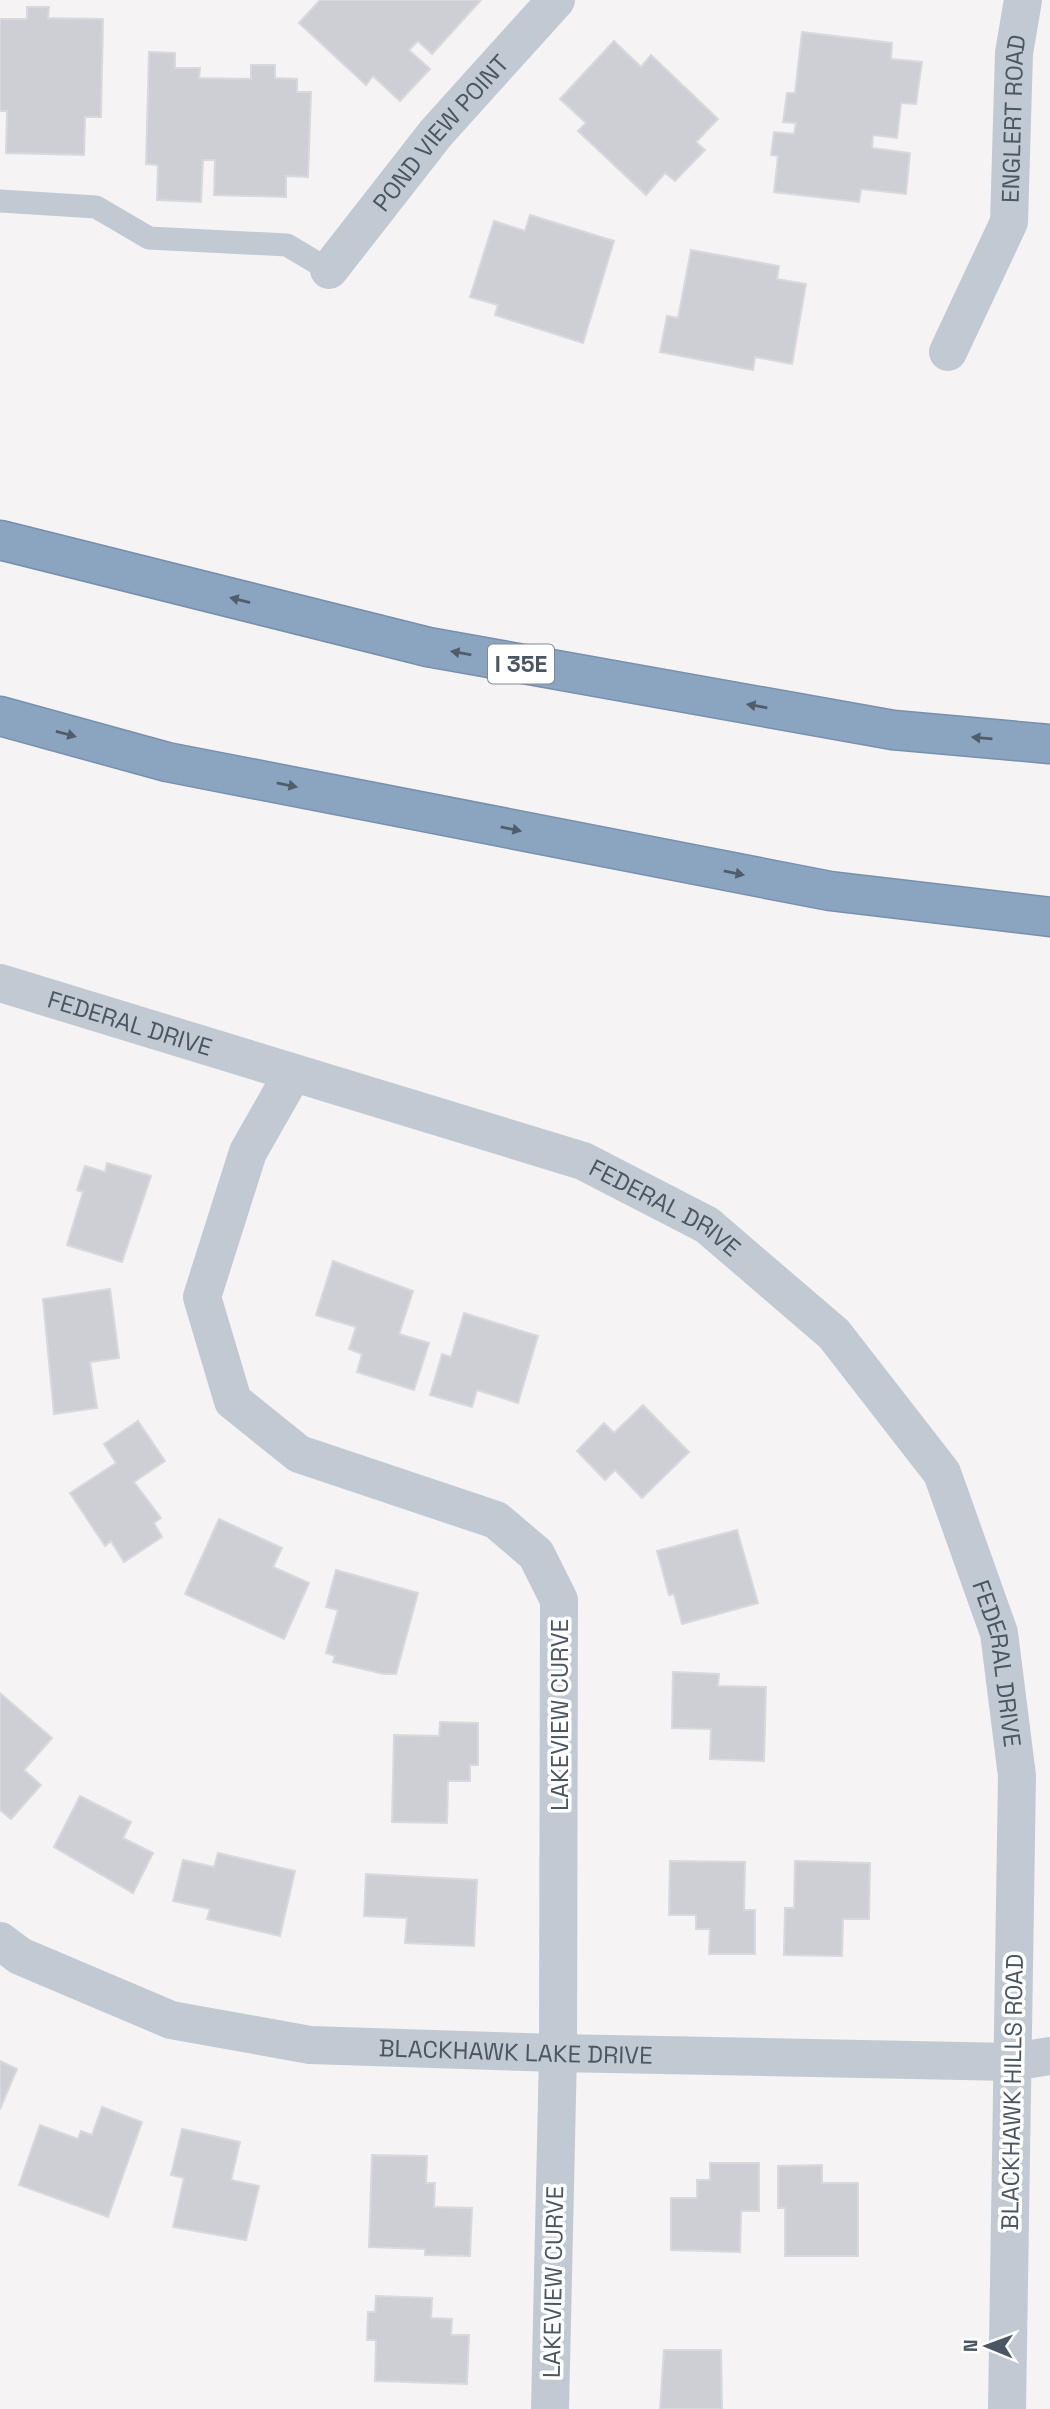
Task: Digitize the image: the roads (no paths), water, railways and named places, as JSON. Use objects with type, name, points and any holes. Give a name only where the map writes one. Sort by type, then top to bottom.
[{"type":"highway","name":"I 35E","points":[[0,540],[428,648],[893,730],[1050,744]]},
{"type":"highway","points":[[0,716],[167,762],[830,891],[1050,917]]},
{"type":"street","name":"POND VIEW POINT","points":[[329,270],[436,133],[556,0]]},
{"type":"street","name":"ENGLERT ROAD","points":[[948,352],[1009,222],[1014,52],[1023,0]]},
{"type":"street","name":"FEDERAL DRIVE","points":[[0,983],[583,1161],[706,1225],[834,1334],[942,1473],[999,1633],[1017,1776]]},
{"type":"street","name":"LAKEVIEW CURVE","points":[[293,1073],[248,1152],[202,1297],[233,1401],[299,1454],[496,1520],[536,1555],[559,1600],[558,2053],[550,2409]]},
{"type":"street","name":"BLACKHAWK HILLS ROAD","points":[[1007,2409],[1017,1776]]},
{"type":"street","name":"BLACKHAWK LAKE DRIVE","points":[[0,1941],[20,1956],[171,2020],[310,2045],[1013,2062],[1050,2056]]},
{"type":"lane","points":[[0,201],[96,207],[149,238],[287,245],[329,270]]}]
